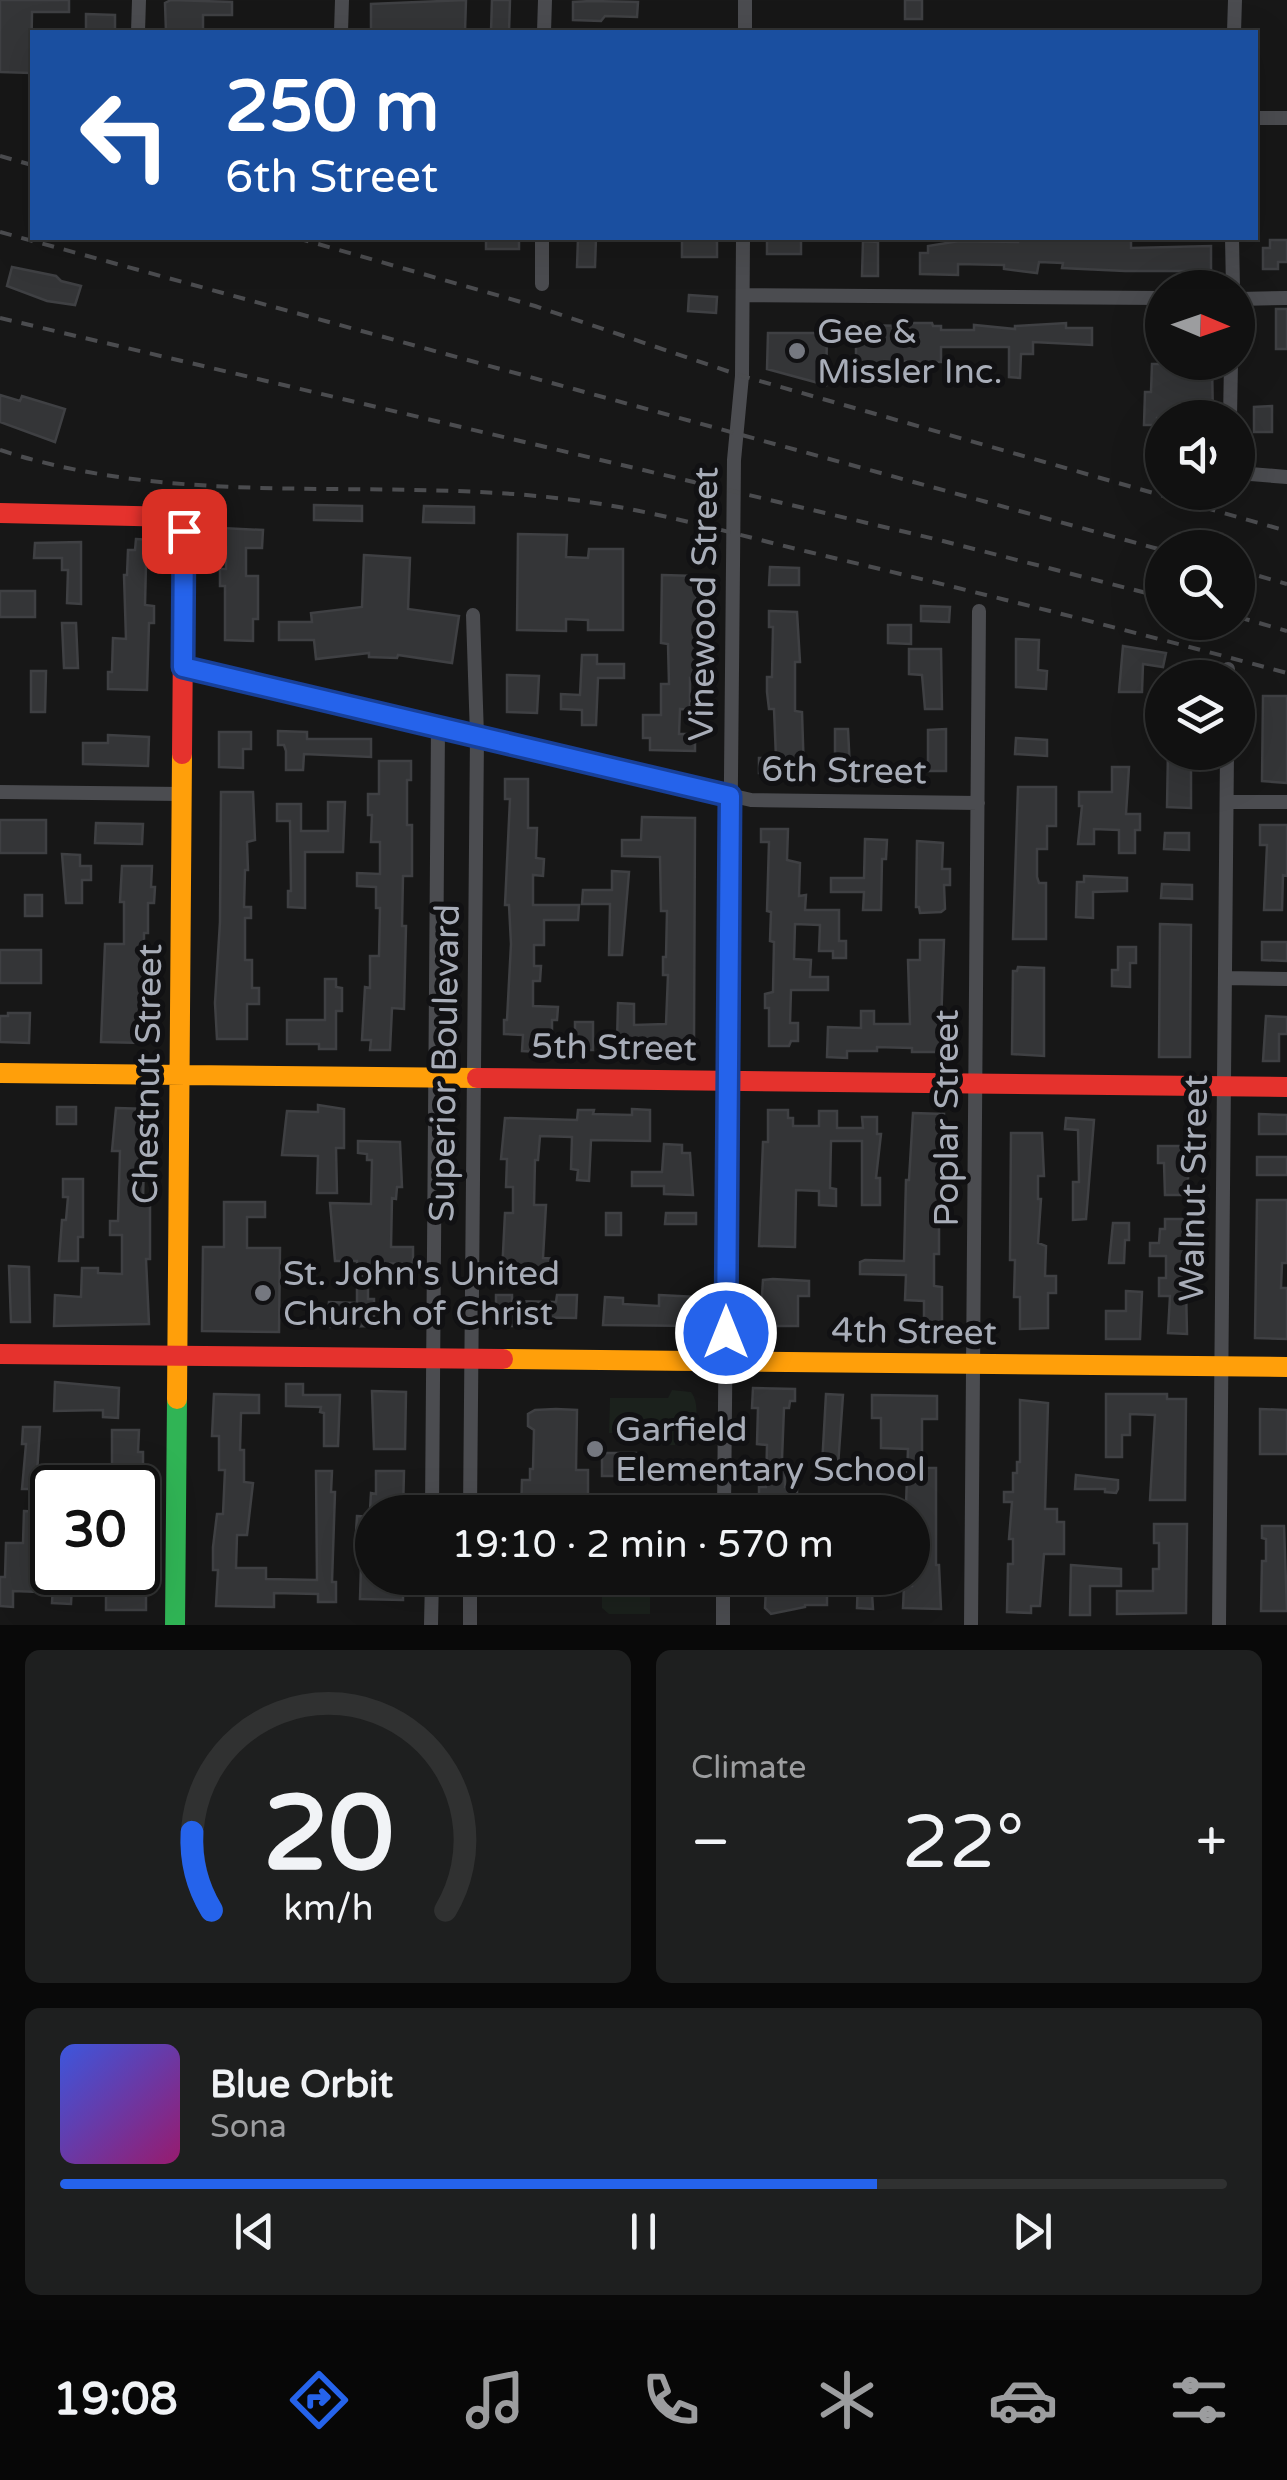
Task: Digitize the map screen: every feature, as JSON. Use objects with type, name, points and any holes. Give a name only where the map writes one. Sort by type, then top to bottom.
[{"type":"street","points":[[138,30],[139,0]]},
{"type":"street","points":[[341,30],[342,0]]},
{"type":"street","points":[[544,30],[545,0]]},
{"type":"street","points":[[745,30],[746,0]]},
{"type":"street","points":[[1234,30],[1235,0]]},
{"type":"street","points":[[1258,118],[1287,118]]},
{"type":"street","points":[[542,240],[542,284]]},
{"type":"street","name":"Vinewood Street","points":[[724,1495],[734,460],[742,376],[743,240]]},
{"type":"street","points":[[1232,240],[1233,270]]},
{"type":"street","points":[[742,295],[1145,298]]},
{"type":"street","points":[[1255,298],[1287,298]]},
{"type":"street","points":[[1255,476],[1287,476]]},
{"type":"street","name":"Chestnut Street","points":[[0,513],[168,515],[178,516],[184,523],[174,1625]]},
{"type":"street","name":"Poplar Street","points":[[971,1625],[979,611]]},
{"type":"street","name":"Superior Boulevard","points":[[470,1495],[477,736],[474,615]]},
{"type":"street","name":"6th Street","points":[[183,667],[730,796],[754,800],[978,802]]},
{"type":"street","name":"Superior Boulevard","points":[[432,1495],[438,727]]},
{"type":"street","name":"Walnut Street","points":[[1219,1625],[1227,770]]},
{"type":"street","points":[[0,792],[182,794]]},
{"type":"street","points":[[1226,802],[1287,802]]},
{"type":"street","points":[[1225,978],[1287,979]]},
{"type":"street","name":"5th Street","points":[[0,1073],[1287,1087]]},
{"type":"street","name":"4th Street","points":[[0,1354],[1287,1368]]},
{"type":"street","points":[[431,1625],[432,1595]]},
{"type":"street","points":[[470,1595],[470,1625]]},
{"type":"street","points":[[723,1595],[723,1625]]},
{"type":"shaded area","points":[[672,1390],[691,1392],[696,1407],[693,1429],[676,1434],[675,1445],[656,1445],[655,1434],[609,1433],[610,1398],[668,1398]]},
{"type":"shaded area","points":[[602,1595],[650,1595],[650,1614],[609,1614],[602,1608]]},
{"type":"building","points":[[0,0],[69,0],[69,12],[32,12],[30,73],[0,72]]},
{"type":"building","points":[[466,0],[465,30],[371,30],[371,4]]},
{"type":"building","points":[[492,0],[510,0],[509,30],[491,30]]},
{"type":"building","points":[[905,0],[922,0],[922,19],[905,19]]},
{"type":"building","points":[[232,2],[232,15],[203,15],[203,30],[166,30],[165,3]]},
{"type":"building","points":[[573,2],[638,2],[637,17],[573,20]]},
{"type":"building","points":[[86,14],[115,15],[115,30],[86,30]]},
{"type":"building","points":[[486,240],[519,240],[519,249],[486,249]]},
{"type":"building","points":[[578,240],[596,240],[595,267],[577,267]]},
{"type":"building","points":[[682,240],[717,242],[717,257],[682,257]]},
{"type":"building","points":[[767,240],[801,240],[801,254],[767,254]]},
{"type":"building","points":[[1131,240],[1131,248],[1211,246],[1211,270],[1125,271],[1062,268],[1063,263],[1039,262],[1037,273],[1004,269],[1004,265],[958,264],[958,275],[920,274],[920,253],[928,253],[928,246],[959,241]]},
{"type":"building","points":[[1270,240],[1287,240],[1287,262],[1278,262],[1278,269],[1263,269],[1263,248],[1270,248]]},
{"type":"building","points":[[863,241],[878,242],[878,276],[862,276]]},
{"type":"building","points":[[12,267],[56,276],[81,286],[75,305],[47,301],[7,286]]},
{"type":"building","points":[[689,295],[717,297],[716,313],[688,311]]},
{"type":"building","points":[[1276,309],[1287,309],[1287,349],[1276,349]]},
{"type":"building","points":[[932,323],[941,326],[941,330],[974,330],[974,325],[1015,329],[1066,323],[1066,328],[1092,328],[1092,345],[1033,342],[1033,354],[1021,354],[1020,378],[1009,377],[1009,347],[941,347],[941,362],[884,361],[884,366],[856,366],[856,325]]},
{"type":"building","name":"Gee & Missler Inc.","points":[[768,333],[827,333],[826,385],[767,369]]},
{"type":"building","points":[[1151,380],[1212,380],[1213,400],[1145,400],[1144,425],[1145,392],[1151,392]]},
{"type":"building","points":[[0,395],[20,401],[22,396],[65,409],[55,442],[0,422]]},
{"type":"building","points":[[1272,406],[1272,432],[1255,432],[1255,407]]},
{"type":"building","points":[[314,505],[362,506],[362,521],[314,520]]},
{"type":"building","points":[[424,506],[474,507],[474,523],[423,522]]},
{"type":"building","points":[[221,528],[263,530],[262,548],[246,548],[246,576],[258,576],[258,619],[253,619],[253,641],[225,640],[225,586],[220,586],[220,569],[226,569],[226,547],[220,546]]},
{"type":"building","points":[[518,534],[567,535],[566,557],[588,558],[589,549],[623,549],[623,630],[588,630],[588,620],[566,619],[566,631],[517,630]]},
{"type":"building","points":[[136,539],[151,540],[151,548],[156,548],[156,564],[146,564],[145,605],[154,606],[154,623],[149,623],[147,690],[108,689],[113,638],[126,639],[124,575],[128,550],[135,550]]},
{"type":"building","points":[[81,542],[81,604],[67,603],[68,570],[62,570],[62,558],[34,558],[35,543]]},
{"type":"building","points":[[364,555],[410,558],[408,609],[459,616],[452,663],[398,655],[369,657],[369,653],[316,659],[314,640],[279,640],[279,622],[312,622],[311,613],[362,607]]},
{"type":"building","points":[[770,567],[799,568],[799,585],[769,585]]},
{"type":"building","points":[[662,575],[696,576],[698,679],[690,678],[690,710],[680,709],[679,734],[695,734],[695,751],[650,750],[650,738],[643,738],[643,715],[661,715],[661,684],[669,684],[668,644],[661,643]]},
{"type":"building","points":[[0,591],[35,591],[35,617],[0,617]]},
{"type":"building","points":[[921,606],[950,607],[949,622],[921,621]]},
{"type":"building","points":[[769,611],[797,612],[800,662],[795,662],[795,711],[802,712],[804,774],[759,773],[759,758],[776,758],[774,709],[769,709],[767,692],[767,677],[772,677],[773,627],[769,627]]},
{"type":"building","points":[[62,623],[76,623],[78,668],[64,668]]},
{"type":"building","points":[[888,625],[911,625],[911,644],[888,643]]},
{"type":"building","points":[[1016,639],[1039,640],[1038,670],[1047,671],[1046,689],[1016,687]]},
{"type":"building","points":[[1123,646],[1166,653],[1164,660],[1145,660],[1142,692],[1119,692]]},
{"type":"building","points":[[909,649],[941,649],[942,709],[925,709],[922,675],[909,674]]},
{"type":"building","points":[[582,655],[597,655],[597,664],[624,664],[624,678],[598,678],[596,725],[582,725],[582,710],[561,709],[561,694],[580,695]]},
{"type":"building","points":[[31,671],[46,671],[45,712],[31,712]]},
{"type":"building","points":[[507,675],[539,676],[537,713],[507,712]]},
{"type":"building","points":[[1263,696],[1287,696],[1287,783],[1262,781]]},
{"type":"building","points":[[835,729],[848,729],[850,770],[835,769]]},
{"type":"building","points":[[946,729],[946,771],[928,771],[928,730]]},
{"type":"building","points":[[278,731],[307,732],[307,739],[371,739],[371,757],[304,754],[303,770],[286,770],[286,751],[284,745],[278,745]]},
{"type":"building","points":[[219,732],[251,732],[251,749],[243,749],[243,768],[219,767]]},
{"type":"building","points":[[108,735],[149,737],[148,766],[83,764],[83,743],[108,743]]},
{"type":"building","points":[[1016,738],[1047,740],[1047,756],[1015,754]]},
{"type":"building","points":[[379,761],[411,761],[407,825],[412,825],[412,876],[403,876],[404,1009],[392,1008],[390,1050],[370,1050],[371,1040],[362,1040],[365,987],[370,988],[370,956],[379,956],[380,908],[376,908],[376,887],[357,886],[357,873],[380,874],[380,842],[371,842],[372,815],[368,815],[368,794],[379,794]]},
{"type":"building","points":[[1112,767],[1129,767],[1126,814],[1140,814],[1135,853],[1119,853],[1119,830],[1094,829],[1094,844],[1078,844],[1082,806],[1079,792],[1112,792]]},
{"type":"building","points":[[1168,770],[1191,770],[1191,808],[1167,807]]},
{"type":"building","points":[[505,779],[528,779],[528,828],[537,828],[536,858],[544,859],[543,876],[533,875],[533,905],[579,905],[578,920],[544,920],[544,945],[534,945],[534,966],[541,966],[540,981],[533,981],[533,1006],[558,1007],[557,1020],[552,1020],[552,1038],[540,1038],[539,1052],[522,1051],[523,1035],[504,1034],[511,944],[509,905],[505,905],[510,799],[505,799]]},
{"type":"building","points":[[1018,787],[1056,787],[1056,826],[1047,826],[1047,849],[1037,849],[1037,877],[1039,883],[1046,883],[1046,939],[1013,939]]},
{"type":"building","points":[[221,792],[253,792],[255,840],[247,842],[245,870],[244,907],[251,907],[251,918],[245,918],[245,960],[252,960],[252,988],[259,988],[259,1004],[247,1004],[247,1039],[217,1039]]},
{"type":"building","points":[[328,802],[345,802],[343,852],[305,852],[305,908],[288,907],[290,821],[277,821],[277,804],[301,804],[301,831],[328,831]]},
{"type":"building","points":[[642,817],[695,818],[694,1043],[617,1042],[618,1003],[634,1004],[634,1025],[666,1024],[668,975],[663,975],[663,957],[667,911],[661,911],[660,857],[622,856],[622,840],[641,840]]},
{"type":"building","points":[[0,820],[46,820],[46,853],[0,853]]},
{"type":"building","points":[[96,823],[143,824],[142,844],[95,843]]},
{"type":"building","points":[[1260,825],[1287,825],[1282,910],[1264,910],[1267,845],[1260,845]]},
{"type":"building","points":[[761,829],[788,829],[787,860],[800,863],[799,896],[806,895],[805,910],[839,910],[839,941],[846,941],[846,958],[833,958],[833,951],[819,951],[820,925],[795,924],[794,959],[811,960],[810,977],[828,977],[828,990],[791,990],[790,1023],[798,1023],[798,1041],[791,1041],[789,1046],[769,1046],[765,994],[773,992],[774,942],[770,941],[771,912],[767,911],[769,842],[761,842]]},
{"type":"building","points":[[1165,833],[1189,833],[1189,850],[1164,849]]},
{"type":"building","points":[[865,839],[887,840],[886,859],[882,859],[881,910],[863,910],[864,892],[831,892],[831,878],[864,878]]},
{"type":"building","points":[[917,841],[943,843],[942,869],[950,869],[950,885],[944,885],[945,909],[941,912],[920,913],[916,907]]},
{"type":"building","points":[[62,854],[80,855],[80,866],[91,866],[91,880],[82,880],[82,903],[66,903]]},
{"type":"building","points":[[122,866],[152,866],[151,887],[155,887],[154,903],[148,903],[148,933],[144,933],[144,1043],[101,1042],[105,944],[124,944]]},
{"type":"building","points":[[612,871],[629,872],[622,955],[609,955],[610,904],[582,904],[583,890],[612,890]]},
{"type":"building","points":[[1084,876],[1127,878],[1127,891],[1093,892],[1093,918],[1076,917],[1077,882],[1084,882]]},
{"type":"building","points":[[1162,884],[1192,885],[1192,899],[1161,898]]},
{"type":"building","points":[[25,895],[42,895],[42,916],[25,916]]},
{"type":"building","points":[[1160,924],[1191,925],[1190,1057],[1159,1057]]},
{"type":"building","points":[[920,940],[944,940],[940,1052],[877,1047],[877,1051],[847,1051],[847,1058],[827,1057],[828,1027],[861,1028],[861,1011],[874,1011],[874,1024],[910,1024],[908,960],[920,960]]},
{"type":"building","points":[[1262,942],[1287,942],[1287,961],[1262,960]]},
{"type":"building","points":[[1118,947],[1136,947],[1136,963],[1130,963],[1130,987],[1112,986],[1112,970],[1118,970]]},
{"type":"building","points":[[0,950],[41,950],[41,983],[0,983]]},
{"type":"building","points":[[1018,967],[1044,968],[1044,1056],[1012,1054],[1013,971]]},
{"type":"building","points":[[325,979],[336,979],[336,987],[342,988],[342,1011],[336,1011],[336,1049],[319,1049],[319,1044],[287,1044],[287,1020],[325,1020]]},
{"type":"building","points":[[30,1013],[29,1043],[0,1042],[0,1016]]},
{"type":"building","points":[[1266,1016],[1287,1017],[1287,1034],[1279,1034],[1279,1061],[1263,1061]]},
{"type":"building","points":[[575,1022],[593,1022],[593,1050],[575,1050]]},
{"type":"building","points":[[318,1105],[344,1109],[344,1148],[336,1148],[337,1193],[317,1193],[318,1156],[282,1155],[287,1111],[318,1112]]},
{"type":"building","points":[[57,1107],[76,1107],[76,1124],[57,1124]]},
{"type":"building","points":[[116,1108],[150,1109],[150,1155],[144,1155],[143,1201],[150,1201],[150,1259],[146,1259],[149,1324],[54,1326],[55,1295],[81,1297],[82,1268],[122,1274],[122,1235],[110,1235],[110,1221],[118,1221],[120,1151],[112,1151]]},
{"type":"building","points":[[632,1109],[650,1110],[650,1141],[591,1140],[589,1181],[577,1180],[578,1170],[571,1169],[572,1137],[540,1136],[534,1205],[546,1205],[543,1258],[559,1259],[559,1274],[502,1273],[505,1213],[513,1213],[513,1187],[506,1187],[507,1159],[501,1159],[505,1118],[577,1120],[578,1110],[632,1115]]},
{"type":"building","points":[[768,1110],[788,1110],[793,1126],[819,1126],[819,1111],[837,1111],[837,1128],[863,1128],[862,1117],[877,1117],[877,1134],[881,1134],[876,1178],[880,1178],[880,1205],[862,1205],[862,1141],[831,1141],[830,1188],[836,1189],[836,1206],[819,1205],[819,1191],[796,1190],[795,1247],[759,1246]]},
{"type":"building","points":[[913,1113],[944,1114],[943,1128],[939,1128],[939,1254],[934,1254],[934,1286],[942,1287],[942,1332],[924,1332],[924,1301],[905,1300],[906,1275],[860,1274],[860,1262],[865,1260],[904,1261]]},
{"type":"building","points":[[1259,1114],[1287,1115],[1287,1134],[1259,1134]]},
{"type":"building","points":[[1066,1118],[1094,1120],[1086,1219],[1073,1220],[1073,1182],[1079,1182],[1078,1130],[1065,1129]]},
{"type":"building","points":[[1011,1133],[1042,1133],[1044,1176],[1038,1176],[1038,1243],[1046,1246],[1045,1276],[1056,1276],[1056,1293],[1048,1293],[1048,1328],[1020,1329],[1020,1297],[1014,1297],[1015,1260],[1010,1260]]},
{"type":"building","points":[[358,1141],[400,1142],[402,1187],[397,1187],[396,1199],[392,1198],[391,1247],[413,1247],[413,1264],[379,1263],[379,1269],[368,1269],[368,1299],[374,1299],[374,1326],[327,1327],[329,1302],[357,1303],[357,1261],[335,1261],[330,1203],[371,1204],[372,1160],[367,1160],[367,1154],[358,1153]]},
{"type":"building","points":[[664,1144],[682,1145],[682,1153],[690,1153],[693,1195],[664,1194],[664,1186],[632,1186],[632,1172],[662,1172]]},
{"type":"building","points":[[1158,1146],[1190,1146],[1187,1195],[1165,1195],[1164,1163],[1158,1163]]},
{"type":"building","points":[[1257,1157],[1287,1157],[1287,1175],[1257,1175]]},
{"type":"building","points":[[63,1179],[83,1179],[83,1237],[78,1237],[78,1261],[59,1261],[68,1197],[63,1197]]},
{"type":"building","points":[[1257,1200],[1287,1200],[1287,1263],[1282,1263],[1281,1288],[1287,1288],[1287,1339],[1255,1338]]},
{"type":"building","name":"St. John's United Church of Christ","points":[[224,1202],[265,1202],[265,1217],[247,1217],[247,1248],[280,1248],[279,1332],[202,1331],[203,1247],[224,1247]]},
{"type":"building","points":[[606,1213],[621,1213],[621,1235],[606,1235]]},
{"type":"building","points":[[666,1213],[696,1213],[696,1224],[665,1224]]},
{"type":"building","points":[[1165,1219],[1192,1219],[1191,1240],[1185,1240],[1187,1334],[1168,1333],[1170,1296],[1159,1296],[1159,1278],[1166,1278],[1166,1256],[1150,1256],[1150,1243],[1159,1243]]},
{"type":"building","points":[[1113,1223],[1129,1223],[1124,1263],[1109,1263]]},
{"type":"building","points":[[9,1266],[29,1267],[30,1322],[11,1322]]},
{"type":"building","points":[[763,1280],[809,1281],[809,1296],[798,1296],[798,1326],[760,1326]]},
{"type":"building","points":[[1126,1291],[1142,1292],[1140,1339],[1106,1339],[1106,1311],[1126,1311]]},
{"type":"building","points":[[496,1295],[512,1295],[512,1301],[556,1302],[557,1295],[577,1295],[576,1318],[512,1317],[512,1326],[496,1326]]},
{"type":"building","points":[[659,1295],[697,1297],[697,1326],[603,1325],[605,1297],[623,1298],[623,1304],[659,1306]]},
{"type":"building","points":[[55,1382],[119,1388],[118,1418],[103,1417],[103,1410],[54,1411]]},
{"type":"building","points":[[286,1384],[303,1384],[303,1395],[340,1395],[338,1446],[324,1446],[321,1407],[286,1406]]},
{"type":"building","points":[[753,1388],[795,1389],[795,1401],[784,1408],[782,1459],[785,1487],[797,1488],[797,1495],[759,1495],[759,1487],[766,1487],[767,1445],[757,1444],[758,1408],[752,1408]]},
{"type":"building","points":[[372,1391],[406,1392],[405,1449],[374,1449]]},
{"type":"building","points":[[214,1394],[259,1395],[259,1413],[241,1413],[244,1482],[253,1483],[247,1535],[237,1535],[236,1568],[266,1568],[266,1579],[317,1580],[316,1471],[332,1471],[332,1582],[336,1582],[336,1602],[318,1602],[318,1594],[274,1593],[274,1607],[216,1606],[218,1570],[213,1570],[213,1547],[217,1514],[223,1514],[225,1470],[219,1470],[219,1436],[212,1436]]},
{"type":"building","points":[[826,1394],[843,1395],[838,1466],[822,1466]]},
{"type":"building","points":[[1106,1394],[1167,1394],[1167,1399],[1186,1399],[1185,1500],[1150,1500],[1155,1415],[1130,1414],[1130,1435],[1122,1435],[1122,1457],[1106,1457]]},
{"type":"building","points":[[872,1395],[937,1396],[937,1419],[922,1419],[922,1468],[936,1468],[936,1565],[941,1609],[903,1608],[904,1595],[930,1595],[930,1495],[906,1495],[908,1449],[881,1448],[881,1418],[872,1418]]},
{"type":"building","points":[[1020,1400],[1048,1403],[1045,1509],[1057,1509],[1057,1522],[1064,1522],[1064,1554],[1044,1554],[1040,1606],[1031,1606],[1031,1613],[1007,1612],[1013,1539],[1009,1539],[1012,1502],[1004,1502],[1004,1492],[1013,1492],[1013,1473],[1017,1473],[1020,1462]]},
{"type":"building","points":[[1260,1409],[1287,1410],[1287,1454],[1260,1454]]},
{"type":"building","points":[[535,1410],[577,1410],[576,1470],[588,1470],[588,1495],[522,1495],[522,1480],[530,1480],[533,1469],[534,1430],[528,1426],[528,1414]]},
{"type":"building","points":[[23,1427],[40,1427],[38,1465],[30,1465],[30,1489],[22,1489],[26,1444],[22,1444]]},
{"type":"building","points":[[112,1430],[139,1430],[138,1452],[143,1452],[143,1465],[112,1465]]},
{"type":"building","points":[[602,1453],[636,1453],[636,1476],[602,1476]]},
{"type":"building","points":[[376,1471],[404,1471],[403,1495],[371,1495],[376,1494]]},
{"type":"building","points":[[1076,1475],[1118,1480],[1118,1489],[1116,1493],[1075,1489]]},
{"type":"building","points":[[24,1511],[30,1511],[30,1592],[13,1591],[13,1607],[0,1606],[6,1543],[23,1543]]},
{"type":"building","points":[[1154,1524],[1187,1524],[1186,1613],[1117,1614],[1117,1591],[1153,1591],[1153,1569],[1159,1569]]},
{"type":"building","points":[[1262,1526],[1284,1526],[1287,1611],[1261,1611],[1262,1561],[1266,1561]]},
{"type":"building","points":[[1071,1565],[1121,1569],[1121,1586],[1090,1586],[1090,1615],[1070,1615]]},
{"type":"building","points":[[52,1595],[71,1595],[71,1604],[52,1603]]},
{"type":"building","points":[[106,1595],[146,1595],[146,1610],[106,1610]]},
{"type":"building","points":[[360,1595],[403,1595],[403,1600],[360,1599]]},
{"type":"building","points":[[766,1595],[827,1595],[827,1605],[805,1605],[771,1614],[765,1608]]},
{"type":"building","points":[[857,1595],[872,1595],[873,1609],[857,1608]]},
{"type":"railway","points":[[0,156],[30,164]]},
{"type":"railway","points":[[0,232],[1145,545]]},
{"type":"railway","points":[[304,240],[535,306],[742,376],[1287,531]]},
{"type":"railway","points":[[0,318],[935,539],[1145,593]]},
{"type":"railway","points":[[0,450],[69,468],[139,480],[210,486],[494,493],[626,508],[1287,673]]},
{"type":"railway","points":[[1255,575],[1287,584]]},
{"type":"railway","points":[[1255,622],[1287,631]]},
{"type":"traffic: fast","points":[[175,1625],[177,1399]]},
{"type":"traffic: slow","points":[[177,1399],[182,754]]},
{"type":"traffic: slow","points":[[0,1073],[477,1078]]},
{"type":"traffic: slow","points":[[503,1359],[1287,1367]]},
{"type":"traffic: jam","points":[[0,513],[178,517],[184,526],[182,754]]},
{"type":"traffic: jam","points":[[477,1078],[1287,1087]]},
{"type":"traffic: jam","points":[[0,1354],[503,1359]]},
{"type":"place","name":"Gee & Missler Inc.","points":[[797,351]]},
{"type":"place","name":"St. John's United Church of Christ","points":[[263,1293]]},
{"type":"place","name":"Garfield Elementary School","points":[[595,1449]]},
{"type":"route","points":[[184,531],[183,667],[730,796],[726,1333]]}]
